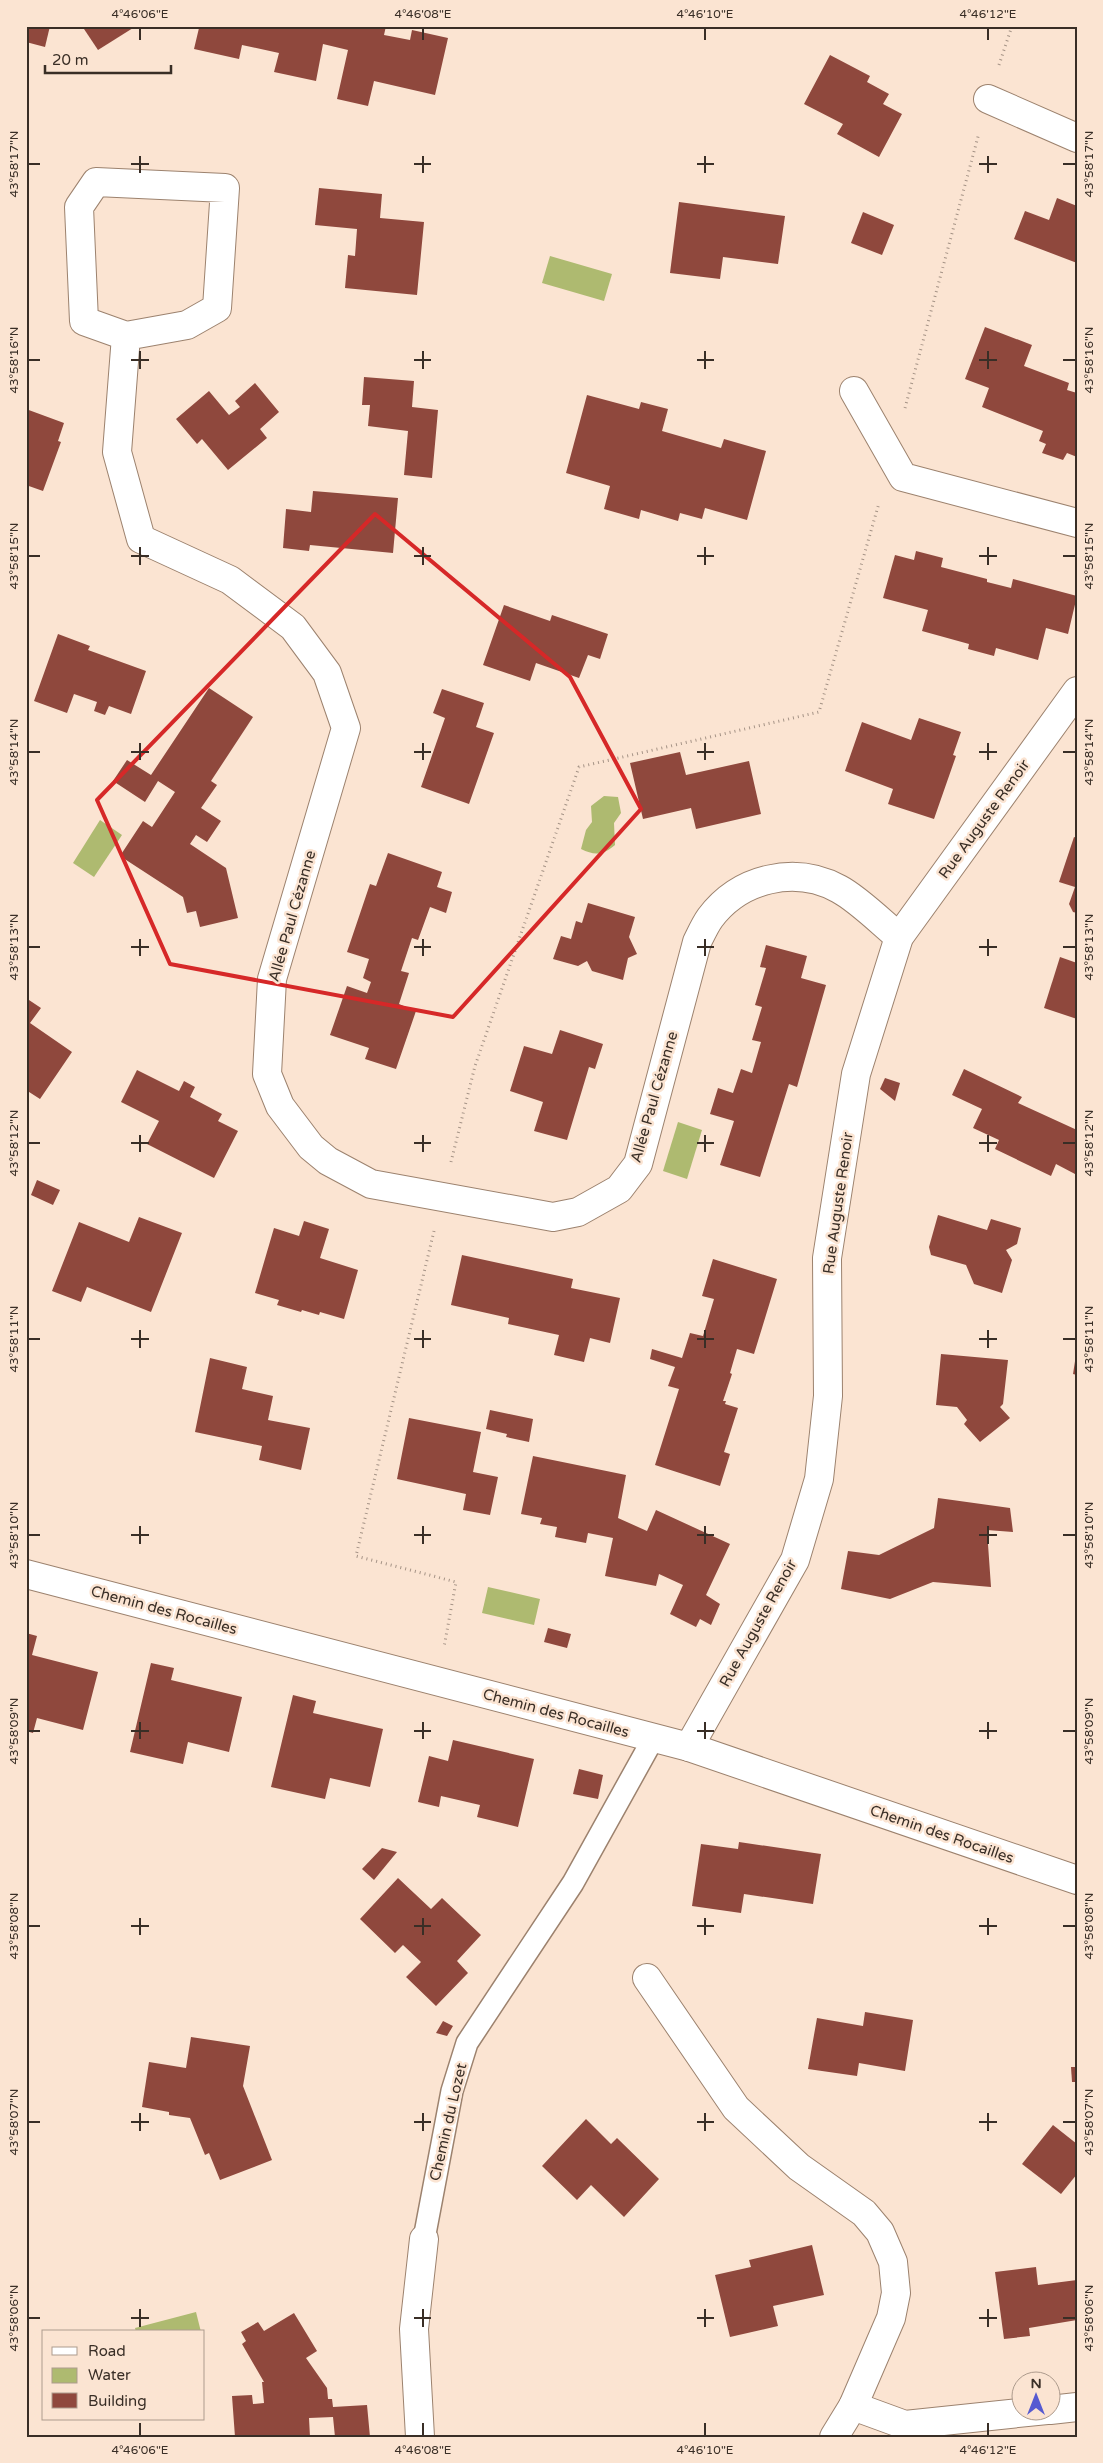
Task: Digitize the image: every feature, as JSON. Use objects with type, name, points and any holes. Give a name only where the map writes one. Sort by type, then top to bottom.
[{"type":"street","points":[[988,99],[1077,138]]},
{"type":"street","points":[[96,182],[225,188],[217,308],[187,325],[126,336],[84,321],[79,207],[96,182]]},
{"type":"street","name":"Allée Paul Cézanne","points":[[126,336],[117,452],[141,538],[230,580],[293,627],[327,673],[346,728],[272,979],[267,1074],[284,1112],[311,1147],[328,1161],[371,1184],[553,1217],[578,1212],[619,1189],[638,1164],[697,942],[710,918],[728,900],[748,886],[769,878],[806,878],[840,889],[899,937]]},
{"type":"street","points":[[854,390],[903,477],[1077,523]]},
{"type":"street","name":"Rue Auguste Renoir","points":[[689,1747],[795,1560],[819,1479],[828,1396],[827,1258],[856,1074],[899,937],[1077,692]]},
{"type":"street","name":"Chemin des Rocailles","points":[[26,1574],[689,1747],[1077,1880]]},
{"type":"street","points":[[647,1978],[736,2108],[799,2167],[864,2213],[880,2232],[894,2262],[896,2293],[892,2318],[853,2406],[834,2437]]},
{"type":"street","name":"Chemin du Lozet","points":[[420,2437],[414,2329],[424,2239]]},
{"type":"street","points":[[853,2406],[905,2425],[1010,2414]]},
{"type":"street","points":[[1060,2409],[1077,2407]]},
{"type":"lane","name":"Chemin du Lozet","points":[[424,2239],[452,2091],[467,2043],[573,1883],[653,1739]]},
{"type":"path","points":[[437,1682],[456,1582],[356,1556],[474,1066],[579,767],[819,712],[892,458],[988,99]]},
{"type":"highlighted area","points":[[375,514],[570,677],[641,809],[453,1017],[170,964],[97,800]]},
{"type":"water","points":[[550,256],[612,274],[604,301],[542,283]]},
{"type":"water","points":[[604,796],[618,797],[621,813],[614,823],[615,845],[603,853],[591,853],[581,849],[586,830],[592,822],[591,806]]},
{"type":"water","points":[[100,820],[122,835],[94,877],[73,863]]},
{"type":"water","points":[[678,1122],[702,1130],[687,1179],[663,1171]]},
{"type":"water","points":[[488,1587],[540,1599],[534,1625],[482,1613]]},
{"type":"water","points":[[196,2312],[200,2330],[136,2330],[135,2328]]},
{"type":"building","points":[[26,26],[50,26],[45,47],[26,42]]},
{"type":"building","points":[[82,26],[133,26],[133,28],[98,50]]},
{"type":"building","points":[[194,26],[386,26],[384,35],[410,40],[412,30],[448,38],[435,95],[374,81],[368,106],[337,99],[348,50],[323,44],[316,81],[274,72],[279,53],[242,45],[239,59],[194,49],[199,28]]},
{"type":"building","points":[[830,55],[870,76],[867,82],[889,94],[883,104],[902,114],[879,157],[837,134],[843,124],[804,104]]},
{"type":"building","points":[[319,188],[382,194],[380,218],[424,222],[417,295],[345,288],[348,255],[355,256],[357,229],[315,225]]},
{"type":"building","points":[[1057,198],[1077,206],[1077,263],[1014,239],[1025,211],[1049,220]]},
{"type":"building","points":[[679,202],[785,216],[778,264],[723,257],[720,279],[670,273]]},
{"type":"building","points":[[863,212],[894,225],[882,255],[851,243]]},
{"type":"building","points":[[985,327],[1032,345],[1024,366],[1069,383],[1067,390],[1077,393],[1077,457],[1067,453],[1063,460],[1042,453],[1046,444],[1039,441],[1043,431],[982,407],[989,388],[965,379]]},
{"type":"building","points":[[364,377],[414,381],[412,407],[438,410],[432,478],[404,475],[408,431],[368,426],[370,405],[362,405]]},
{"type":"building","points":[[255,383],[279,412],[260,429],[267,438],[228,470],[202,439],[197,444],[176,419],[209,391],[229,415],[240,407],[235,401]]},
{"type":"building","points":[[587,395],[639,409],[641,402],[668,409],[662,431],[721,448],[724,439],[766,451],[747,520],[705,508],[702,519],[680,513],[678,521],[641,510],[639,519],[604,509],[610,486],[566,473]]},
{"type":"building","points":[[26,409],[64,423],[58,441],[61,442],[43,491],[26,485]]},
{"type":"building","points":[[313,491],[398,498],[393,553],[310,545],[309,551],[283,548],[286,509],[311,512]]},
{"type":"building","points":[[916,551],[943,558],[941,567],[987,579],[987,582],[1011,588],[1013,579],[1077,596],[1068,634],[1046,628],[1038,660],[996,648],[994,656],[968,649],[969,644],[922,631],[928,610],[883,598],[895,555],[914,560]]},
{"type":"building","points":[[504,605],[550,621],[552,615],[608,634],[600,659],[588,655],[579,678],[536,663],[530,681],[483,665]]},
{"type":"building","points":[[58,634],[90,646],[88,650],[146,671],[131,714],[109,706],[105,715],[94,711],[97,702],[74,694],[67,713],[34,701]]},
{"type":"building","points":[[209,688],[253,717],[211,781],[217,785],[201,808],[221,821],[207,842],[196,835],[190,844],[226,868],[238,918],[200,927],[196,911],[187,913],[183,897],[120,856],[143,821],[152,827],[175,792],[158,781],[145,802],[113,781],[127,760],[151,775]]},
{"type":"building","points":[[442,689],[484,703],[476,727],[494,733],[469,804],[421,787],[445,718],[433,713]]},
{"type":"building","points":[[919,718],[961,732],[953,755],[956,756],[934,819],[888,804],[893,789],[845,771],[862,722],[911,740]]},
{"type":"building","points":[[680,752],[686,775],[749,761],[761,814],[696,829],[691,808],[643,819],[630,763]]},
{"type":"building","points":[[1074,837],[1077,838],[1077,913],[1073,912],[1069,904],[1075,887],[1059,882]]},
{"type":"building","points":[[388,853],[442,872],[437,887],[452,892],[446,913],[430,907],[418,940],[412,938],[401,971],[409,973],[399,1004],[416,1011],[396,1069],[365,1059],[369,1048],[330,1035],[347,986],[367,993],[371,982],[363,978],[369,959],[347,952],[370,884],[376,886]]},
{"type":"building","points":[[588,903],[635,917],[629,937],[637,954],[628,958],[623,980],[592,971],[587,961],[578,966],[553,959],[561,936],[571,939],[576,921],[582,923]]},
{"type":"building","points":[[766,945],[807,956],[801,978],[826,985],[797,1087],[789,1084],[760,1177],[720,1165],[734,1121],[710,1114],[718,1088],[733,1093],[741,1069],[752,1073],[761,1042],[752,1040],[762,1007],[755,1005],[766,968],[760,967]]},
{"type":"building","points":[[1060,957],[1077,963],[1077,1019],[1044,1008]]},
{"type":"building","points":[[26,998],[41,1008],[30,1023],[72,1052],[40,1099],[26,1090]]},
{"type":"building","points":[[560,1030],[603,1044],[595,1069],[589,1067],[567,1140],[534,1131],[543,1102],[510,1091],[524,1046],[552,1054]]},
{"type":"building","points":[[964,1069],[1022,1097],[1018,1103],[1077,1130],[1077,1169],[1075,1174],[1056,1164],[1051,1176],[995,1149],[999,1140],[973,1128],[982,1109],[952,1095]]},
{"type":"building","points":[[137,1070],[179,1091],[184,1081],[195,1087],[190,1097],[222,1114],[218,1121],[238,1131],[214,1178],[147,1144],[159,1121],[121,1102]]},
{"type":"building","points":[[885,1078],[900,1083],[895,1101],[880,1089]]},
{"type":"building","points":[[37,1180],[60,1190],[53,1205],[31,1195]]},
{"type":"building","points":[[938,1215],[987,1230],[991,1219],[1021,1228],[1017,1244],[1006,1250],[1012,1260],[1002,1293],[974,1284],[966,1265],[931,1255],[929,1247]]},
{"type":"building","points":[[139,1217],[182,1233],[151,1312],[87,1287],[81,1302],[52,1291],[79,1222],[129,1242]]},
{"type":"building","points":[[304,1221],[329,1229],[320,1258],[358,1270],[344,1319],[320,1312],[319,1315],[302,1310],[301,1312],[277,1305],[279,1300],[255,1293],[274,1228],[299,1236]]},
{"type":"building","points":[[462,1255],[573,1279],[571,1288],[620,1298],[610,1343],[590,1338],[584,1362],[554,1355],[559,1335],[508,1324],[509,1318],[451,1305]]},
{"type":"building","points":[[713,1259],[777,1279],[754,1354],[737,1349],[730,1373],[732,1374],[723,1401],[726,1401],[725,1404],[738,1408],[724,1452],[730,1454],[720,1486],[655,1465],[679,1389],[668,1386],[675,1367],[650,1359],[652,1349],[682,1358],[690,1333],[703,1336],[714,1299],[702,1296]]},
{"type":"building","points":[[941,1354],[1008,1360],[1003,1404],[1000,1407],[1010,1418],[980,1442],[964,1424],[967,1420],[957,1407],[936,1405]]},
{"type":"building","points":[[1077,1355],[1077,1375],[1073,1374]]},
{"type":"building","points":[[210,1358],[247,1367],[242,1389],[273,1396],[268,1420],[310,1428],[301,1470],[259,1460],[262,1446],[195,1432]]},
{"type":"building","points":[[490,1410],[533,1419],[529,1442],[506,1437],[507,1434],[486,1429]]},
{"type":"building","points":[[409,1418],[481,1432],[473,1472],[498,1477],[490,1515],[463,1510],[466,1494],[397,1479]]},
{"type":"building","points":[[533,1456],[626,1475],[618,1518],[647,1531],[656,1510],[730,1544],[706,1595],[720,1604],[711,1625],[700,1619],[696,1627],[670,1614],[683,1585],[659,1574],[656,1586],[605,1576],[613,1538],[588,1533],[586,1543],[555,1537],[557,1527],[540,1524],[542,1518],[521,1514]]},
{"type":"building","points":[[938,1498],[1010,1508],[1013,1532],[987,1530],[991,1587],[933,1582],[890,1599],[841,1589],[848,1551],[879,1555],[934,1528]]},
{"type":"building","points":[[548,1628],[571,1634],[567,1648],[544,1642]]},
{"type":"building","points":[[26,1633],[37,1636],[32,1655],[98,1672],[83,1730],[37,1718],[33,1733],[26,1731]]},
{"type":"building","points":[[151,1663],[174,1668],[171,1680],[242,1697],[229,1752],[188,1742],[183,1764],[130,1752]]},
{"type":"building","points":[[293,1695],[316,1701],[313,1713],[383,1729],[370,1787],[330,1778],[325,1799],[271,1787]]},
{"type":"building","points":[[453,1740],[534,1759],[518,1827],[477,1817],[480,1805],[441,1796],[439,1807],[418,1802],[429,1756],[448,1761]]},
{"type":"building","points":[[579,1769],[603,1775],[598,1799],[573,1794]]},
{"type":"building","points":[[739,1842],[821,1854],[813,1904],[744,1894],[741,1913],[692,1906],[701,1844],[738,1849]]},
{"type":"building","points":[[382,1848],[397,1852],[374,1880],[362,1869]]},
{"type":"building","points":[[398,1878],[431,1909],[442,1898],[481,1935],[457,1961],[468,1973],[436,2006],[406,1977],[421,1962],[403,1945],[395,1953],[360,1919]]},
{"type":"building","points":[[865,2012],[913,2020],[905,2071],[859,2063],[857,2076],[808,2069],[817,2018],[863,2026]]},
{"type":"building","points":[[443,2021],[453,2026],[447,2036],[436,2033]]},
{"type":"building","points":[[191,2037],[250,2046],[243,2086],[272,2160],[220,2180],[209,2153],[205,2155],[190,2118],[169,2115],[169,2112],[142,2107],[149,2062],[186,2068]]},
{"type":"building","points":[[1071,2067],[1077,2067],[1077,2082],[1072,2082]]},
{"type":"building","points":[[586,2119],[611,2144],[617,2138],[659,2179],[624,2217],[591,2185],[577,2200],[542,2166]]},
{"type":"building","points":[[1053,2125],[1077,2144],[1077,2174],[1061,2194],[1022,2164]]},
{"type":"building","points":[[812,2245],[824,2295],[773,2306],[778,2326],[730,2337],[715,2275],[751,2267],[749,2260]]},
{"type":"building","points":[[1036,2267],[1038,2285],[1077,2280],[1077,2320],[1029,2328],[1030,2336],[1004,2339],[995,2272]]},
{"type":"building","points":[[294,2313],[317,2351],[306,2358],[327,2388],[328,2399],[332,2399],[333,2407],[367,2405],[370,2437],[335,2437],[333,2417],[309,2418],[310,2437],[235,2437],[232,2396],[252,2395],[253,2404],[264,2403],[262,2382],[264,2382],[242,2344],[246,2341],[241,2332],[258,2322],[264,2331]]}]
